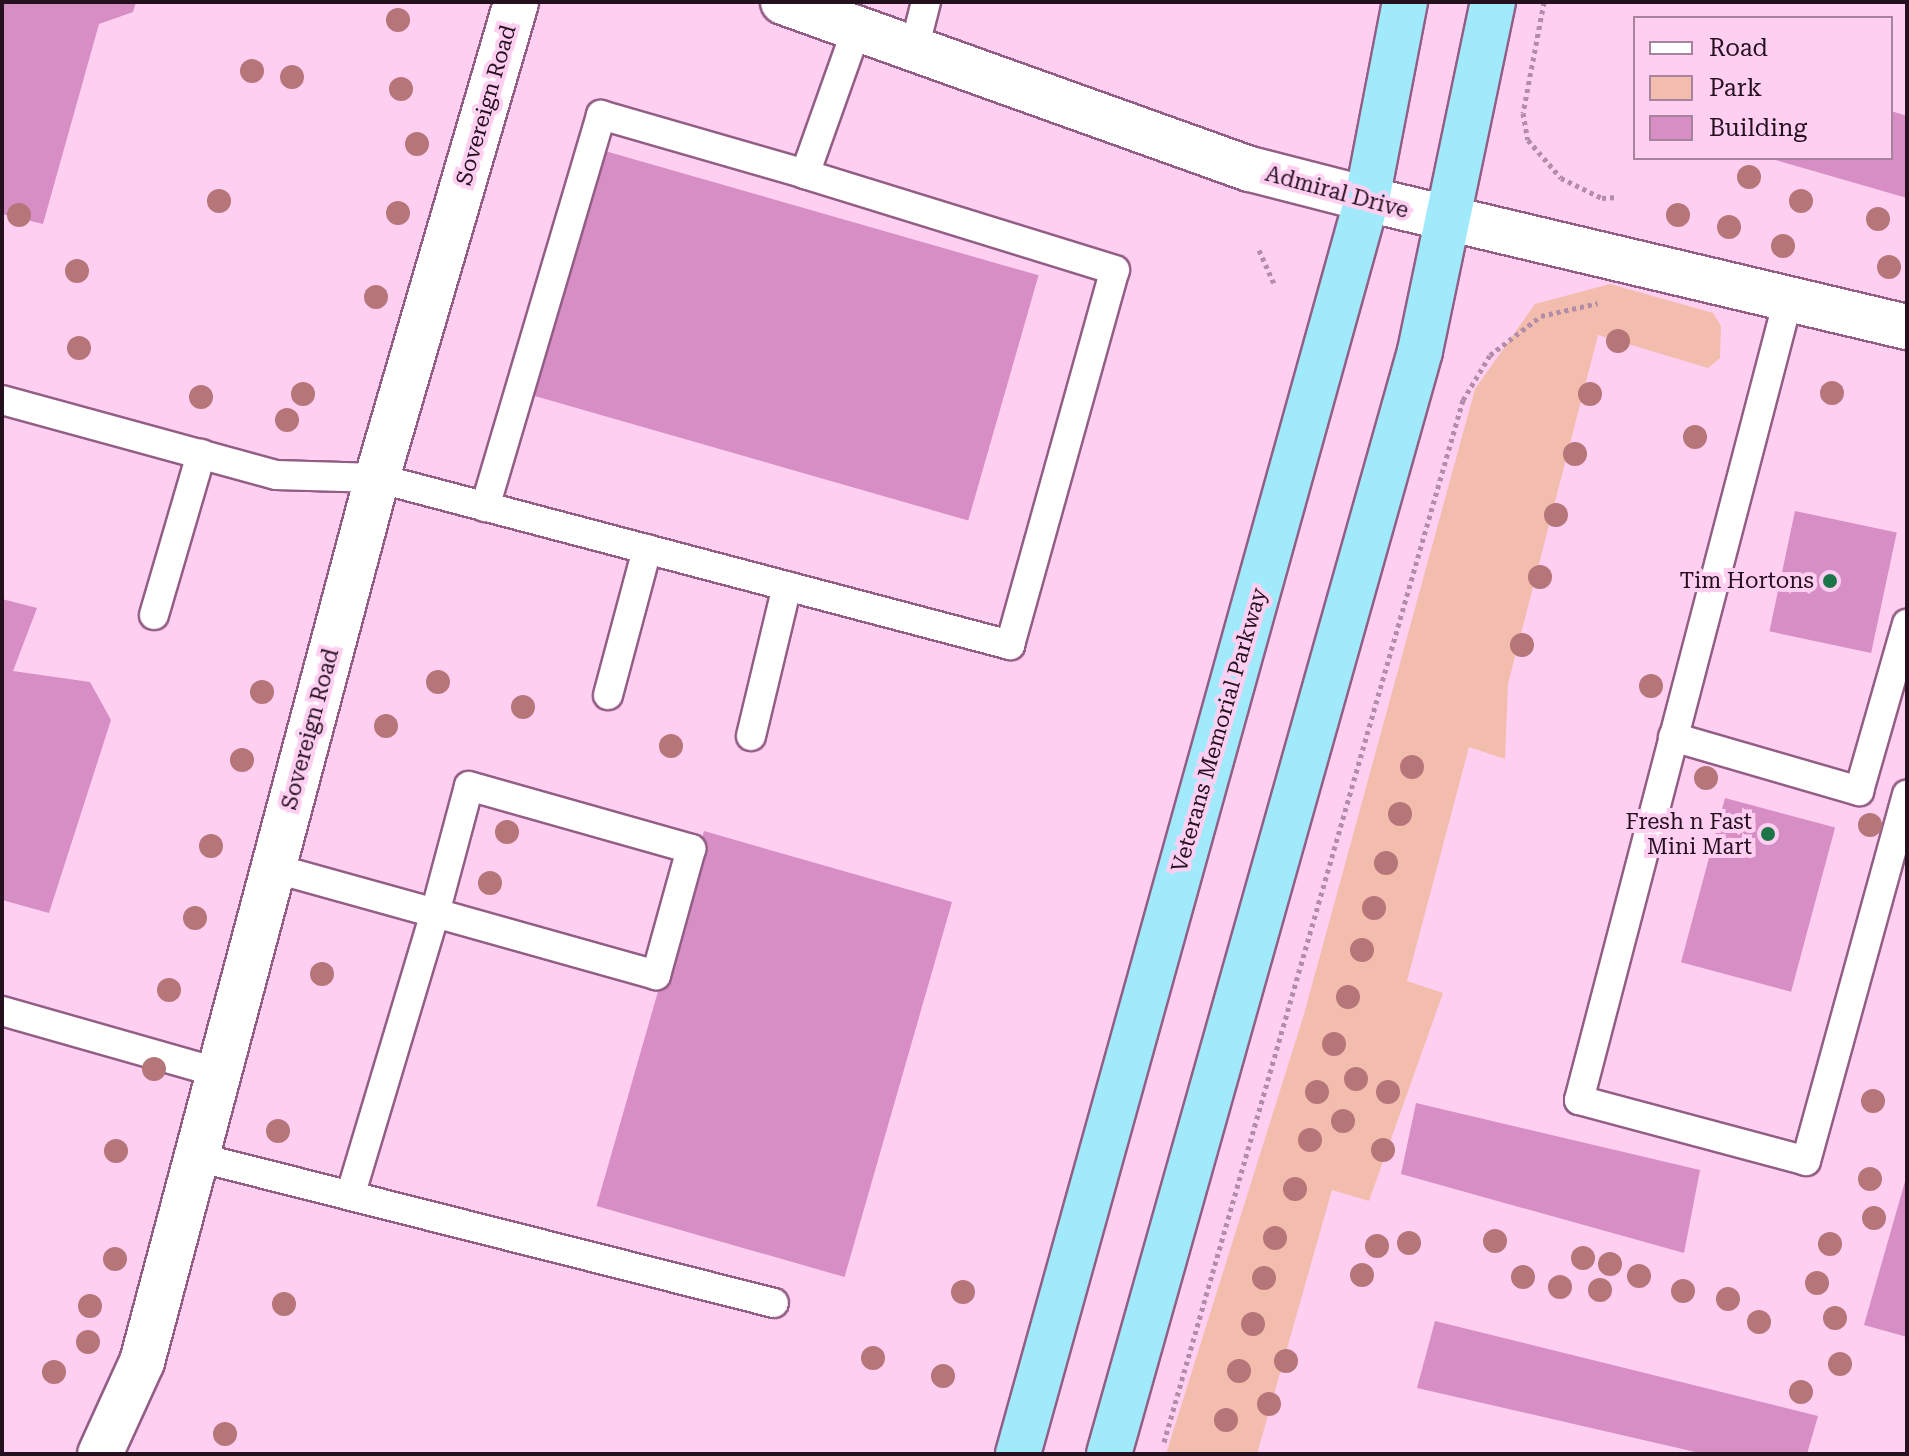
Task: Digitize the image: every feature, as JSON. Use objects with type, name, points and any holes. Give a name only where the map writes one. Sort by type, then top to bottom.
[{"type":"highway","name":"Veterans Memorial Parkway","points":[[1018,1454],[1367,199],[1405,2]]},
{"type":"highway","points":[[1109,1454],[1416,367],[1493,2]]},
{"type":"street","name":"Sovereign Road","points":[[100,1454],[142,1362],[377,478],[516,2]]},
{"type":"street","name":"Admiral Drive","points":[[783,2],[1250,169],[1449,221],[1907,327]]},
{"type":"lane","points":[[914,49],[926,2]]},
{"type":"lane","points":[[805,174],[857,28]]},
{"type":"lane","points":[[2,400],[276,475],[377,478],[485,507],[1010,645],[1115,270],[805,174],[601,115],[485,507]]},
{"type":"lane","points":[[1788,300],[1579,1100],[1806,1161],[1907,795]]},
{"type":"lane","points":[[154,615],[201,454]]},
{"type":"lane","points":[[608,695],[647,549]]},
{"type":"lane","points":[[751,736],[787,586]]},
{"type":"lane","points":[[1673,737],[1859,791],[1907,624]]},
{"type":"lane","points":[[273,868],[435,913],[656,975],[691,849],[469,786],[435,913],[350,1196]]},
{"type":"lane","points":[[2,1011],[219,1073]]},
{"type":"lane","points":[[197,1157],[774,1303]]},
{"type":"path","points":[[1544,2],[1523,113],[1528,140],[1561,178],[1602,198],[1617,197]]},
{"type":"path","points":[[1259,250],[1274,284]]},
{"type":"path","points":[[1160,1454],[1463,400],[1490,355],[1541,316],[1598,303]]},
{"type":"green space","points":[[1610,284],[1713,313],[1721,326],[1720,358],[1708,368],[1598,335],[1508,684],[1505,759],[1469,747],[1407,981],[1443,993],[1369,1201],[1332,1190],[1257,1454],[1166,1454],[1304,1014],[1475,389],[1535,304]]},
{"type":"building","points":[[2,2],[136,2],[133,12],[99,24],[43,224],[2,214]]},
{"type":"building","points":[[1893,112],[1907,116],[1907,198],[1775,160],[1893,160]]},
{"type":"building","points":[[605,151],[1039,275],[968,520],[535,396]]},
{"type":"building","name":"Tim Hortons","points":[[1795,511],[1897,533],[1871,653],[1769,631]]},
{"type":"building","points":[[2,599],[37,608],[13,671],[90,682],[111,720],[49,913],[2,900]]},
{"type":"building","points":[[1725,798],[1835,828],[1791,992],[1681,962]]},
{"type":"building","points":[[704,831],[952,902],[845,1277],[597,1206]]},
{"type":"building","points":[[1416,1103],[1700,1170],[1684,1253],[1401,1174]]},
{"type":"building","points":[[1907,1178],[1907,1337],[1864,1325]]},
{"type":"building","points":[[1435,1321],[1818,1416],[1807,1454],[1704,1454],[1417,1388]]},
{"type":"place","name":"Tim Hortons","points":[[1830,581]]},
{"type":"place","name":"Fresh n Fast Mini Mart","points":[[1768,834]]}]
